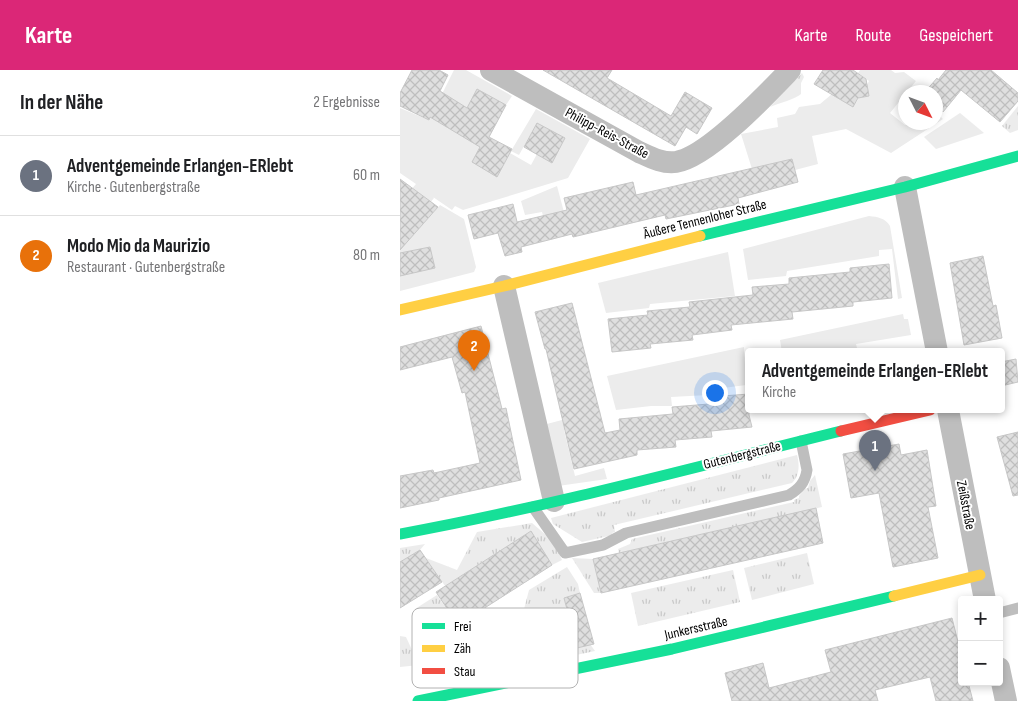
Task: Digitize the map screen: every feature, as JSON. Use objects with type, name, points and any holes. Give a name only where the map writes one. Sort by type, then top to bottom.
[{"type":"street","name":"Philipp-Reis-Straße","points":[[490,70],[638,152],[656,159],[677,162],[697,154],[745,116],[790,70]]},
{"type":"street","name":"Äußere Tennenloher Straße","points":[[400,310],[504,286],[730,228],[905,187],[1018,156]]},
{"type":"street","points":[[905,187],[936,348]]},
{"type":"street","points":[[504,286],[543,503]]},
{"type":"street","name":"Gutenbergstraße","points":[[400,534],[454,524],[918,413]]},
{"type":"street","name":"Zeißstraße","points":[[949,413],[984,596]]},
{"type":"street","name":"Junkersstraße","points":[[578,669],[672,650],[980,575]]},
{"type":"street","points":[[1003,686],[1006,701]]},
{"type":"street","name":"Junkersstraße","points":[[418,701],[483,688]]},
{"type":"lane","points":[[543,503],[565,553],[603,545],[626,533],[789,495],[802,486],[806,475],[807,470],[801,441]]},
{"type":"lane","points":[[1003,612],[1018,608]]},
{"type":"green space","points":[[454,70],[466,70],[512,96],[506,105],[477,89],[467,108],[463,106],[451,129],[480,147],[472,162],[497,176],[510,153],[531,165],[537,154],[552,162],[565,138],[537,123],[519,155],[511,151],[536,109],[590,139],[568,178],[463,210],[455,206],[452,210],[433,197],[417,219],[423,224],[440,205],[464,219],[476,267],[474,272],[400,291],[400,209],[405,197],[416,184],[400,173],[400,108],[429,120]]},
{"type":"green space","points":[[860,70],[891,70],[895,73],[904,72],[916,81],[913,85],[898,85],[898,103],[890,113],[898,119],[898,130],[926,130],[891,153],[846,129],[812,136],[818,164],[795,170],[792,159],[752,169],[741,134],[778,127],[777,118],[795,114],[799,107],[820,104],[832,94],[853,107],[859,98],[869,96],[867,85],[869,81],[858,73]]},
{"type":"green space","points":[[802,73],[804,77],[801,83],[801,94],[770,107]]},
{"type":"green space","points":[[1018,106],[1018,130],[1010,133],[1002,126]]},
{"type":"green space","points":[[960,113],[984,133],[936,149],[924,137],[934,130],[943,130],[943,124]]},
{"type":"green space","points":[[557,186],[569,231],[548,236],[542,212],[525,215],[521,201]]},
{"type":"green space","points":[[869,216],[881,218],[890,226],[902,298],[898,299],[892,249],[879,250],[879,256],[787,271],[786,276],[748,280],[743,249]]},
{"type":"green space","points":[[728,252],[735,296],[650,304],[649,308],[606,313],[598,283]]},
{"type":"green space","points":[[903,314],[904,319],[908,319],[911,335],[856,344],[857,348],[781,348],[780,340]]},
{"type":"green space","points":[[744,347],[745,385],[708,390],[708,395],[671,397],[672,406],[616,410],[607,376]]},
{"type":"green space","points":[[600,410],[603,429],[583,426],[564,430],[575,476],[604,468],[607,479],[558,486],[543,425]]},
{"type":"green space","points":[[797,455],[798,471],[792,483],[614,525],[615,532],[612,533],[613,535],[582,542],[553,524],[551,518]]},
{"type":"green space","points":[[815,475],[822,507],[619,553],[618,549],[630,544],[632,539],[794,502],[808,488],[810,481]]},
{"type":"green space","points":[[532,523],[553,541],[562,560],[552,565],[531,531],[445,586],[426,558],[457,570],[477,532]]},
{"type":"green space","points":[[425,544],[420,550],[400,562],[400,548]]},
{"type":"green space","points":[[807,553],[814,584],[752,600],[744,568]]},
{"type":"green space","points":[[572,558],[593,559],[601,593],[594,593]]},
{"type":"green space","points":[[567,567],[578,584],[580,593],[564,598],[566,607],[565,608],[524,608],[529,590]]},
{"type":"green space","points":[[733,570],[740,602],[638,626],[631,593]]},
{"type":"green space","points":[[437,595],[446,608],[417,608]]},
{"type":"green space","points":[[400,636],[406,637],[412,650],[412,666],[400,667]]},
{"type":"green space","points":[[590,644],[595,651],[578,655],[578,648]]},
{"type":"building","points":[[412,70],[439,70],[448,75],[440,91],[467,108],[477,89],[506,105],[489,137],[512,149],[497,177],[472,162],[480,147],[430,117],[429,120],[400,106],[400,93]]},
{"type":"building","points":[[543,70],[612,70],[607,78],[671,116],[685,92],[712,108],[697,134],[686,127],[675,146]]},
{"type":"building","points":[[823,70],[853,70],[866,79],[869,96],[858,98],[853,107],[814,84]]},
{"type":"building","points":[[946,70],[991,70],[1018,93],[1018,101],[1000,122],[961,90],[943,112],[943,85],[931,85],[937,78],[938,80]]},
{"type":"building","points":[[537,123],[565,138],[552,163],[524,147]]},
{"type":"building","points":[[792,159],[798,182],[738,198],[739,204],[666,219],[665,215],[573,237],[572,234],[521,247],[522,252],[505,256],[498,233],[474,239],[468,215],[513,204],[517,222],[567,210],[564,198],[633,182],[636,195]]},
{"type":"building","points":[[400,179],[438,207],[400,250]]},
{"type":"building","points":[[430,247],[435,268],[400,276],[400,253]]},
{"type":"building","points":[[983,256],[993,306],[996,305],[1002,338],[964,345],[950,263]]},
{"type":"building","points":[[889,264],[892,298],[853,302],[853,306],[792,312],[793,319],[731,325],[732,330],[692,335],[693,340],[650,344],[651,348],[612,352],[608,319],[648,315],[647,311],[690,307],[689,302],[753,295],[752,287],[789,284],[789,278],[850,272],[850,268]]},
{"type":"building","points":[[572,303],[605,433],[620,430],[619,419],[673,414],[672,407],[709,404],[709,397],[745,394],[745,413],[749,413],[752,427],[711,431],[712,437],[675,440],[676,447],[637,450],[637,455],[574,469],[546,349],[535,312]]},
{"type":"building","points":[[481,326],[502,409],[506,408],[521,480],[400,508],[400,476],[433,470],[434,473],[480,463],[465,392],[462,393],[452,357],[400,370],[400,347]]},
{"type":"building","points":[[1016,359],[1018,382],[1005,385],[1005,361]]},
{"type":"building","points":[[1018,432],[1018,495],[1013,496],[997,437]]},
{"type":"building","points":[[899,444],[901,455],[927,450],[936,506],[928,507],[938,558],[893,567],[879,493],[851,498],[843,454]]},
{"type":"building","points":[[816,508],[823,543],[601,593],[593,559]]},
{"type":"building","points":[[531,531],[552,565],[485,608],[447,608],[436,592]]},
{"type":"building","points":[[420,550],[442,582],[400,608],[400,562]]},
{"type":"building","points":[[580,593],[594,644],[578,648],[578,608],[567,608],[564,598]]},
{"type":"building","points":[[952,618],[958,642],[958,686],[969,686],[973,701],[936,701],[930,677],[875,690],[878,701],[732,701],[725,673],[763,663],[769,688],[831,672],[825,650]]},
{"type":"traffic: fast","points":[[700,236],[905,187],[1018,156]]},
{"type":"traffic: fast","points":[[400,534],[511,512],[841,431]]},
{"type":"traffic: fast","points":[[578,668],[672,649],[894,596]]},
{"type":"traffic: fast","points":[[418,701],[482,688]]},
{"type":"traffic: slow","points":[[400,310],[504,286],[700,236]]},
{"type":"traffic: slow","points":[[894,596],[980,575]]},
{"type":"traffic: jam","points":[[841,431],[917,413]]},
{"type":"place","name":"Modo Mio da Maurizio","points":[[474,371]]},
{"type":"place","name":"Adventgemeinde Erlangen-ERlebt","points":[[875,471]]}]
